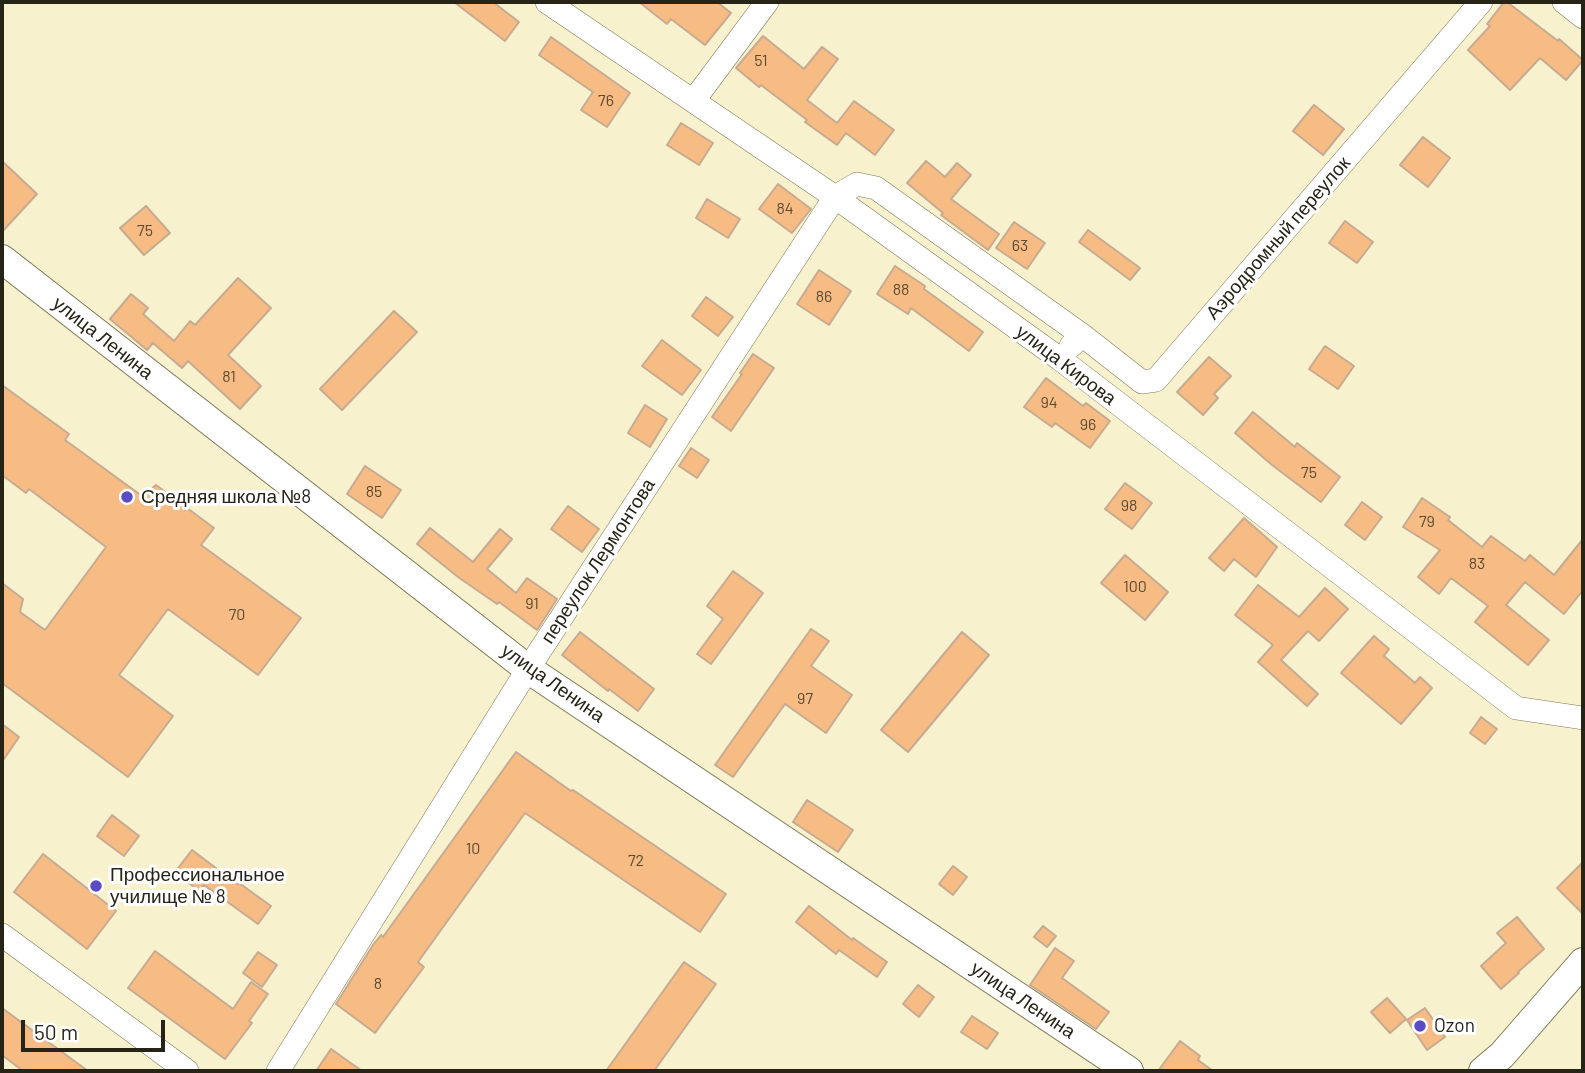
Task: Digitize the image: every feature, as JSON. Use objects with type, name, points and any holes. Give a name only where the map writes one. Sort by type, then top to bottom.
[{"type":"street","name":"улица Кирова","points":[[547,2],[835,197],[1059,359],[1516,708],[1583,718]]},
{"type":"street","points":[[694,100],[767,2]]},
{"type":"street","name":"Аэродромный переулок","points":[[835,197],[857,184],[876,188],[1082,335],[1142,382],[1156,380],[1481,2]]},
{"type":"street","points":[[1564,2],[1583,17]]},
{"type":"street","name":"переулок Лермонтова","points":[[278,1071],[528,669],[835,197]]},
{"type":"street","name":"улица Ленина","points":[[2,259],[528,669],[1129,1071]]},
{"type":"street","points":[[1059,359],[1082,335]]},
{"type":"street","points":[[2,935],[187,1071]]},
{"type":"street","points":[[1483,1071],[1502,1055],[1583,962]]},
{"type":"building","points":[[454,2],[493,2],[519,22],[505,41]]},
{"type":"building","points":[[639,2],[717,2],[731,13],[705,45],[671,19],[667,24]]},
{"type":"building","points":[[1504,2],[1558,41],[1559,39],[1583,60],[1566,80],[1540,58],[1510,90],[1468,50],[1490,26],[1487,24]]},
{"type":"building","points":[[763,36],[804,69],[822,47],[838,59],[807,100],[837,123],[854,101],[894,130],[875,155],[846,133],[837,145],[736,68]]},
{"type":"building","points":[[551,37],[630,93],[607,127],[581,110],[593,92],[539,55]]},
{"type":"building","points":[[1314,105],[1344,129],[1323,155],[1293,131]]},
{"type":"building","points":[[681,123],[713,143],[699,165],[667,145]]},
{"type":"building","points":[[1423,137],[1450,158],[1428,187],[1400,165]]},
{"type":"building","points":[[2,161],[37,194],[2,232]]},
{"type":"building","points":[[926,161],[945,177],[957,163],[971,175],[951,199],[999,234],[988,250],[941,215],[943,213],[907,183]]},
{"type":"building","points":[[778,184],[811,209],[792,233],[759,209]]},
{"type":"building","points":[[707,199],[740,219],[728,238],[696,218]]},
{"type":"building","points":[[146,206],[170,233],[144,255],[120,228]]},
{"type":"building","points":[[1345,221],[1373,242],[1357,263],[1329,243]]},
{"type":"building","points":[[1014,222],[1045,243],[1027,269],[996,248]]},
{"type":"building","points":[[1088,230],[1140,268],[1130,280],[1079,242]]},
{"type":"building","points":[[895,266],[983,332],[969,351],[911,308],[908,314],[877,294]]},
{"type":"building","points":[[819,270],[851,291],[829,325],[797,304]]},
{"type":"building","points":[[238,278],[271,308],[228,355],[261,386],[240,409],[188,361],[182,368],[153,343],[147,350],[110,319],[131,294],[148,308],[143,314],[174,341],[190,321],[195,325]]},
{"type":"building","points":[[706,297],[733,317],[718,336],[692,316]]},
{"type":"building","points":[[394,311],[417,332],[342,410],[320,389]]},
{"type":"building","points":[[662,340],[701,370],[682,395],[642,366]]},
{"type":"building","points":[[1325,346],[1354,366],[1338,389],[1309,369]]},
{"type":"building","points":[[753,354],[774,368],[731,431],[712,417]]},
{"type":"building","points":[[1209,357],[1231,376],[1214,394],[1218,398],[1203,415],[1177,392]]},
{"type":"building","points":[[1046,378],[1083,406],[1086,403],[1110,421],[1090,448],[1055,423],[1052,427],[1024,407]]},
{"type":"building","points":[[2,385],[69,434],[65,440],[142,496],[156,485],[214,528],[201,545],[301,618],[258,675],[168,609],[119,675],[173,716],[128,777],[2,683],[2,583],[23,599],[20,612],[45,630],[106,547],[29,489],[26,493],[2,475]]},
{"type":"building","points":[[645,405],[667,419],[650,447],[628,433]]},
{"type":"building","points":[[1253,412],[1295,447],[1297,443],[1340,477],[1321,502],[1235,433]]},
{"type":"building","points":[[691,448],[709,460],[697,478],[679,466]]},
{"type":"building","points":[[365,466],[401,490],[382,518],[347,494]]},
{"type":"building","points":[[1125,483],[1152,503],[1132,529],[1105,509]]},
{"type":"building","points":[[1422,498],[1450,517],[1448,520],[1482,547],[1491,536],[1525,561],[1530,555],[1554,575],[1583,539],[1583,590],[1564,614],[1525,582],[1506,605],[1549,640],[1528,665],[1475,622],[1488,606],[1451,578],[1439,594],[1418,577],[1440,550],[1403,527]]},
{"type":"building","points":[[1362,502],[1382,517],[1365,540],[1345,525]]},
{"type":"building","points":[[568,506],[599,529],[582,552],[551,529]]},
{"type":"building","points":[[1244,518],[1277,547],[1256,577],[1234,559],[1224,571],[1209,558]]},
{"type":"building","points":[[430,528],[473,562],[500,529],[512,539],[487,569],[516,593],[527,578],[557,599],[537,630],[458,577],[417,544]]},
{"type":"building","points":[[1125,555],[1168,592],[1145,620],[1101,583]]},
{"type":"building","points":[[733,571],[763,593],[711,664],[697,654],[723,619],[707,606]]},
{"type":"building","points":[[1258,585],[1299,617],[1325,588],[1348,609],[1319,641],[1308,631],[1281,660],[1318,694],[1307,706],[1258,662],[1273,645],[1235,615]]},
{"type":"building","points":[[811,629],[829,641],[811,666],[852,695],[826,733],[785,704],[733,777],[715,765]]},
{"type":"building","points":[[580,632],[654,689],[638,711],[562,655]]},
{"type":"building","points":[[962,632],[989,655],[908,752],[881,730]]},
{"type":"building","points":[[1374,636],[1389,649],[1384,656],[1415,683],[1420,677],[1432,688],[1401,724],[1341,673]]},
{"type":"building","points":[[1481,717],[1497,729],[1485,744],[1470,733]]},
{"type":"building","points":[[2,724],[19,737],[2,762]]},
{"type":"building","points":[[516,752],[726,894],[700,932],[525,813],[418,962],[424,967],[375,1033],[336,1004],[373,945],[381,935],[383,937]]},
{"type":"building","points":[[807,800],[853,830],[838,852],[793,822]]},
{"type":"building","points":[[112,815],[139,836],[124,856],[97,836]]},
{"type":"building","points":[[192,850],[271,906],[258,924],[204,885],[199,891],[175,872]]},
{"type":"building","points":[[43,854],[116,911],[87,949],[14,892]]},
{"type":"building","points":[[1583,862],[1583,914],[1557,888]]},
{"type":"building","points":[[953,866],[967,877],[953,895],[939,884]]},
{"type":"building","points":[[809,906],[852,940],[853,938],[887,962],[877,977],[839,950],[836,954],[796,922]]},
{"type":"building","points":[[1517,917],[1544,949],[1501,989],[1481,966],[1506,943],[1497,933]]},
{"type":"building","points":[[1043,926],[1056,936],[1047,947],[1034,937]]},
{"type":"building","points":[[1055,948],[1074,961],[1062,978],[1109,1012],[1096,1029],[1030,985]]},
{"type":"building","points":[[155,951],[233,1009],[251,982],[268,994],[249,1021],[252,1023],[225,1059],[128,988]]},
{"type":"building","points":[[258,952],[277,965],[262,987],[243,973]]},
{"type":"building","points":[[684,962],[716,984],[654,1071],[606,1071]]},
{"type":"building","points":[[918,985],[934,997],[919,1017],[903,1004]]},
{"type":"building","points":[[1387,998],[1406,1019],[1390,1033],[1371,1012]]},
{"type":"building","points":[[2,1008],[88,1071],[23,1071],[2,1055]]},
{"type":"building","points":[[1425,1008],[1445,1037],[1427,1050],[1407,1020]]},
{"type":"building","points":[[972,1016],[998,1033],[987,1049],[961,1032]]},
{"type":"building","points":[[1180,1041],[1200,1056],[1198,1060],[1213,1071],[1158,1071]]},
{"type":"building","points":[[331,1049],[362,1071],[316,1071]]},
{"type":"place","name":"Средняя школа №8","points":[[127,497]]},
{"type":"place","name":"Профессиональное училище № 8","points":[[96,886]]},
{"type":"place","name":"Ozon","points":[[1420,1026]]}]
